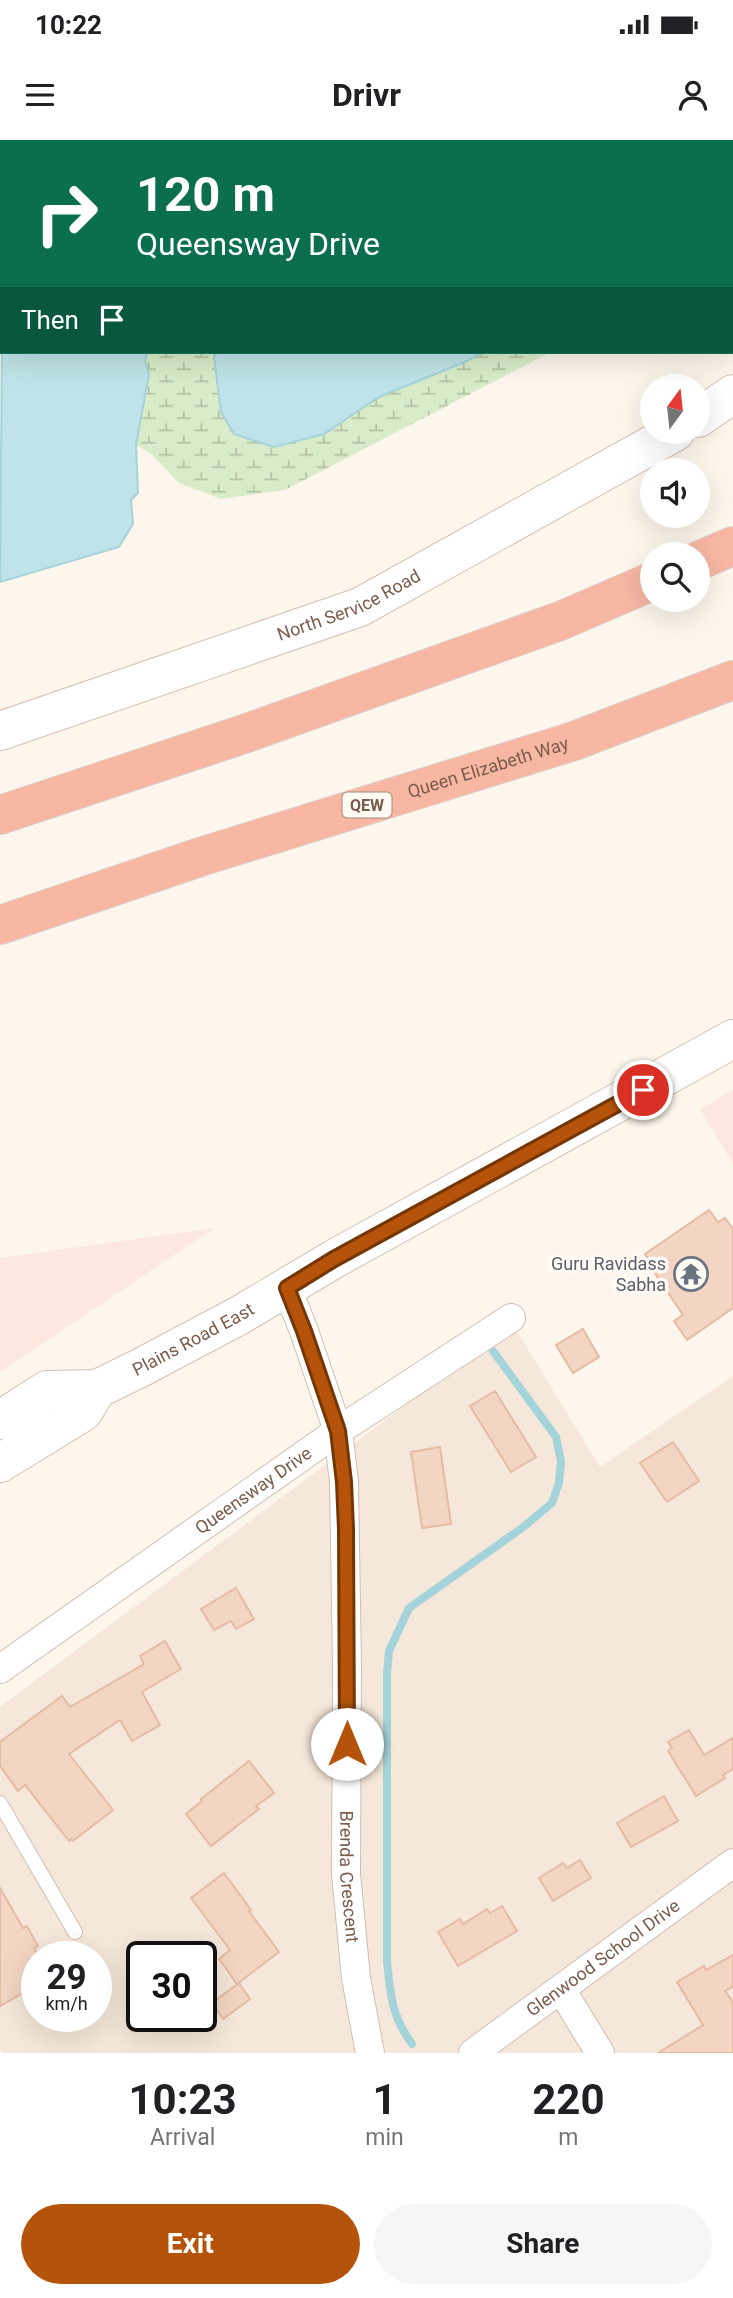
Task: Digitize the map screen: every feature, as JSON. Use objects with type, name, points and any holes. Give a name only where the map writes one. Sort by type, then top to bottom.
[{"type":"highway","points":[[710,556],[733,546]]},
{"type":"highway","points":[[0,815],[244,734],[560,621],[640,587]]},
{"type":"highway","name":"Queen Elizabeth Way","points":[[0,925],[200,857],[574,741],[733,680]]},
{"type":"main road","points":[[710,410],[733,394]]},
{"type":"main road","name":"North Service Road","points":[[0,731],[360,607],[653,444]]},
{"type":"main road","points":[[287,1288],[334,1259],[733,1039]]},
{"type":"main road","name":"Plains Road East","points":[[0,1420],[47,1390],[97,1390],[287,1288]]},
{"type":"main road","name":"Plains Road East","points":[[0,1463],[83,1412],[97,1390]]},
{"type":"street","name":"Brenda Crescent","points":[[287,1288],[338,1431],[344,1482],[346,1874],[356,1978],[370,2053]]},
{"type":"street","name":"Queensway Drive","points":[[0,1669],[338,1431],[511,1318]]},
{"type":"street","name":"Glenwood School Drive","points":[[473,2053],[733,1863]]},
{"type":"street","points":[[561,1989],[600,2053]]},
{"type":"lane","points":[[0,1803],[75,1932]]},
{"type":"shaded area","points":[[733,1090],[733,1164],[700,1109]]},
{"type":"shaded area","points":[[214,1228],[0,1372],[0,1258]]},
{"type":"shaded area","points":[[513,1325],[600,1467],[733,1376],[733,2053],[2,2053],[0,1707]]},
{"type":"green space","points":[[146,354],[216,354],[214,356],[221,412],[234,434],[324,434],[379,397],[479,354],[547,354],[285,490],[221,499],[179,483],[150,453],[136,445],[149,374],[145,360]]},
{"type":"water","points":[[2,354],[146,354],[145,360],[149,374],[136,445],[138,493],[131,500],[133,524],[119,547],[0,582]]},
{"type":"water","points":[[479,354],[379,397],[324,434],[274,447],[234,434],[221,412],[214,356]]},
{"type":"building","name":"Guru Ravidass Sabha","points":[[709,1210],[718,1222],[725,1218],[733,1229],[733,1308],[687,1340],[674,1321],[683,1315],[650,1266],[652,1265],[645,1254]]},
{"type":"building","points":[[583,1329],[599,1357],[573,1373],[556,1345]]},
{"type":"building","points":[[495,1391],[536,1457],[511,1472],[470,1406]]},
{"type":"building","points":[[673,1442],[699,1481],[667,1502],[640,1463]]},
{"type":"building","points":[[440,1447],[451,1524],[422,1528],[411,1452]]},
{"type":"building","points":[[236,1588],[254,1619],[236,1629],[231,1621],[214,1630],[201,1609]]},
{"type":"building","points":[[165,1641],[181,1669],[142,1692],[160,1725],[132,1741],[120,1720],[69,1754],[113,1810],[73,1841],[69,1841],[25,1785],[18,1791],[0,1766],[0,1742],[62,1696],[70,1707],[144,1664],[140,1656]]},
{"type":"building","points":[[689,1730],[704,1755],[733,1738],[733,1769],[723,1775],[725,1778],[696,1796],[668,1751],[672,1748],[668,1742]]},
{"type":"building","points":[[249,1761],[274,1793],[256,1806],[259,1809],[211,1846],[186,1814]]},
{"type":"building","points":[[664,1796],[678,1821],[631,1847],[617,1823]]},
{"type":"building","points":[[580,1860],[591,1878],[553,1901],[539,1878],[563,1863],[567,1868]]},
{"type":"building","points":[[224,1873],[279,1952],[237,1984],[219,1959],[230,1950],[191,1898]]},
{"type":"building","points":[[0,1888],[23,1928],[27,1926],[35,1941],[21,1941],[21,1994],[0,2006]]},
{"type":"building","points":[[502,1906],[517,1931],[458,1966],[438,1932],[460,1919],[463,1924],[487,1909],[490,1913]]},
{"type":"building","points":[[733,1955],[733,1987],[725,1991],[733,2002],[733,2053],[658,2053],[703,2025],[677,1982],[704,1966],[706,1970]]},
{"type":"building","points":[[239,1983],[250,1999],[223,2019],[217,2010],[217,1999]]},
{"type":"waterway","points":[[412,2044],[396,2014],[387,1962],[389,1651],[409,1608],[522,1528],[552,1503],[559,1483],[561,1461],[556,1437],[487,1343]]},
{"type":"place","name":"Guru Ravidass Sabha","points":[[691,1274]]},
{"type":"route","points":[[347,1744],[346,1529],[338,1431],[287,1288],[334,1259],[643,1090]]}]
